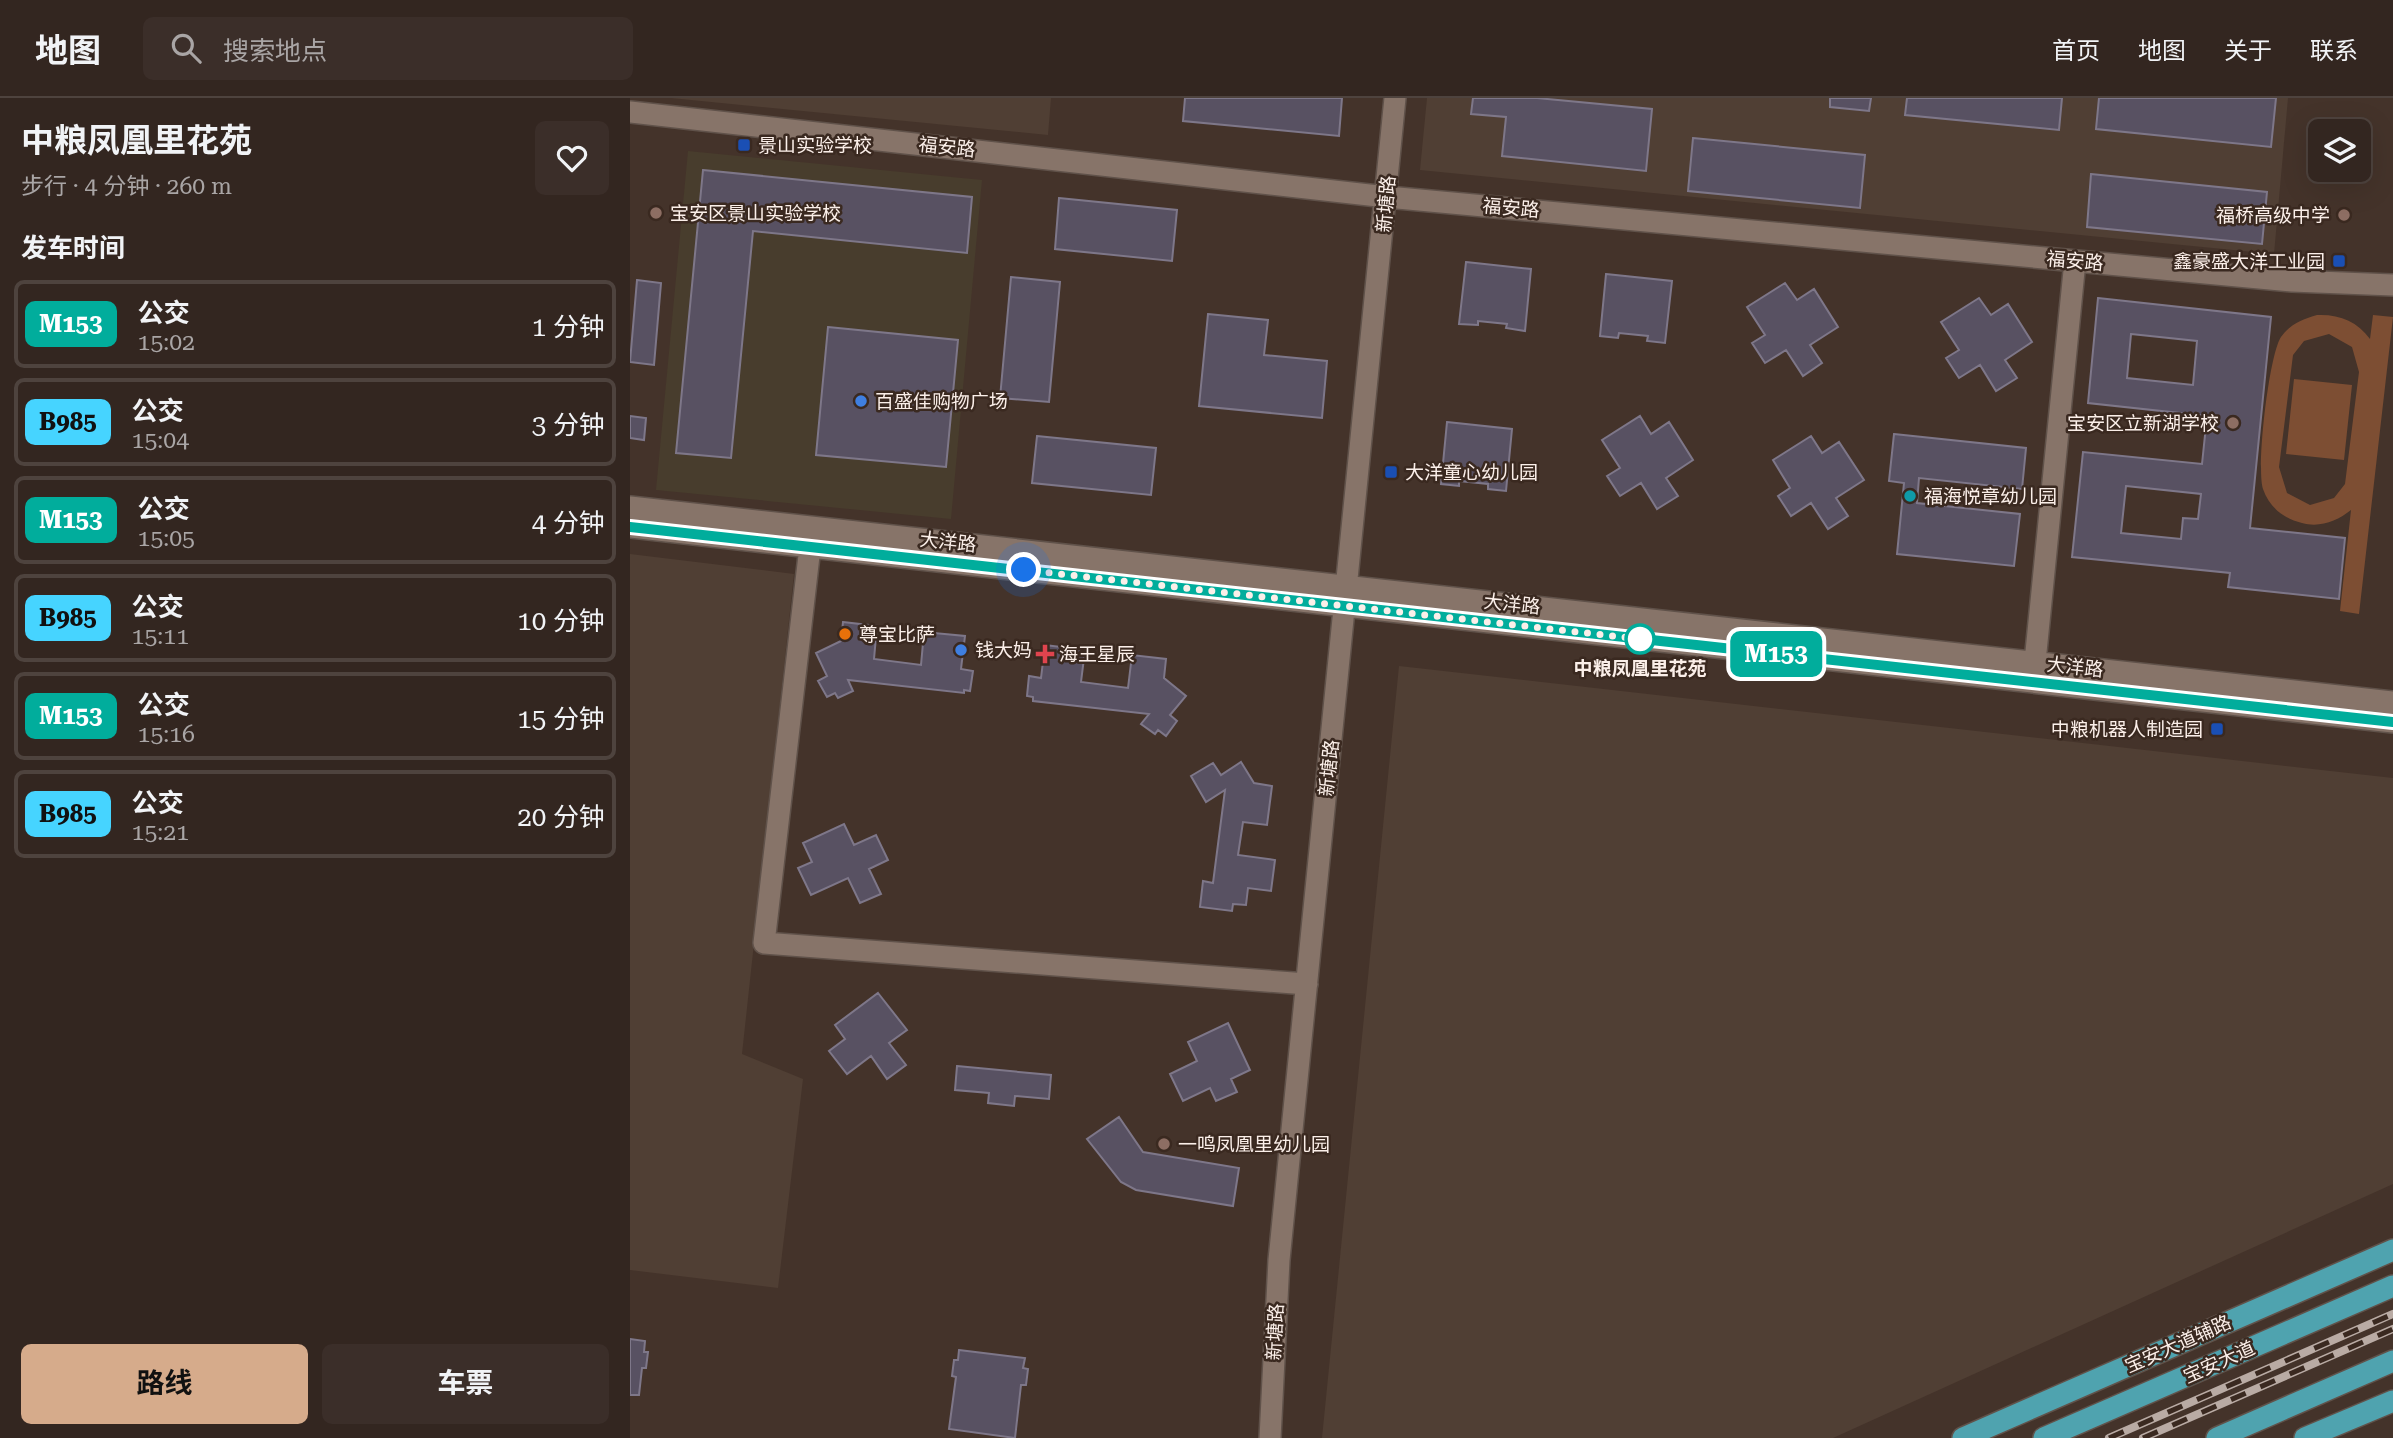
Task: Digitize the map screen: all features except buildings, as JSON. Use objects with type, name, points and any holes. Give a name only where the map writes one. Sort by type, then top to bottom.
[{"type":"main road","name":"宝安大道辅路","points":[[1963,1438],[2393,1250]]},
{"type":"main road","name":"宝安大道","points":[[2044,1438],[2393,1286]]},
{"type":"main road","points":[[2217,1438],[2393,1361]]},
{"type":"main road","points":[[2305,1438],[2393,1401]]},
{"type":"street","name":"新塘路","points":[[1270,1438],[1279,1260],[1395,98]]},
{"type":"street","name":"福安路","points":[[630,112],[692,108],[1387,197],[2292,281],[2393,285]]},
{"type":"street","points":[[2035,662],[2075,261]]},
{"type":"street","name":"大洋路","points":[[630,507],[2393,722]]},
{"type":"street","name":"大洋路","points":[[630,527],[810,547],[2035,662],[2393,702]]},
{"type":"street","points":[[810,547],[764,943],[1307,985]]},
{"type":"shaded area","points":[[671,98],[1051,98],[1048,135]]},
{"type":"shaded area","points":[[1427,98],[2288,98],[2274,254],[1420,170]]},
{"type":"shaded area","points":[[688,151],[982,180],[951,519],[656,490]]},
{"type":"shaded area","points":[[2317,315],[2347,320],[2370,339],[2373,315],[2393,317],[2359,614],[2340,611],[2351,510],[2328,522],[2315,525],[2289,519],[2269,501],[2261,477],[2262,436],[2276,348],[2288,329]],"holes":[[[2329,334],[2352,347],[2359,372],[2345,484],[2334,498],[2310,505],[2287,493],[2279,467],[2293,355],[2304,341]]]},
{"type":"shaded area","points":[[2294,379],[2352,385],[2344,460],[2286,454]]},
{"type":"shaded area","points":[[630,554],[794,574],[742,1054],[803,1079],[778,1288],[630,1270]]},
{"type":"shaded area","points":[[1399,666],[2393,778],[2393,1184],[1833,1438],[1322,1438]]},
{"type":"railway","points":[[2109,1438],[2393,1314]]},
{"type":"railway","points":[[2143,1438],[2393,1329]]},
{"type":"bus line","name":"M153","points":[[630,527],[2393,722]]},
{"type":"place","name":"景山实验学校","points":[[744,145]]},
{"type":"place","name":"宝安区景山实验学校","points":[[656,213]]},
{"type":"place","name":"福桥高级中学","points":[[2344,215]]},
{"type":"place","name":"鑫豪盛大洋工业园","points":[[2339,261]]},
{"type":"place","name":"百盛佳购物广场","points":[[861,401]]},
{"type":"place","name":"宝安区立新湖学校","points":[[2233,423]]},
{"type":"place","name":"大洋童心幼儿园","points":[[1391,472]]},
{"type":"place","name":"福海悦章幼儿园","points":[[1910,496]]},
{"type":"place","name":"尊宝比萨","points":[[845,634]]},
{"type":"place","name":"中粮凤凰里花苑","points":[[1640,639]]},
{"type":"place","name":"钱大妈","points":[[961,650]]},
{"type":"place","name":"海王星辰","points":[[1045,654]]},
{"type":"place","name":"中粮机器人制造园","points":[[2217,729]]},
{"type":"place","name":"一鸣凤凰里幼儿园","points":[[1164,1144]]},
{"type":"route","points":[[1024,570],[1640,639]]}]
